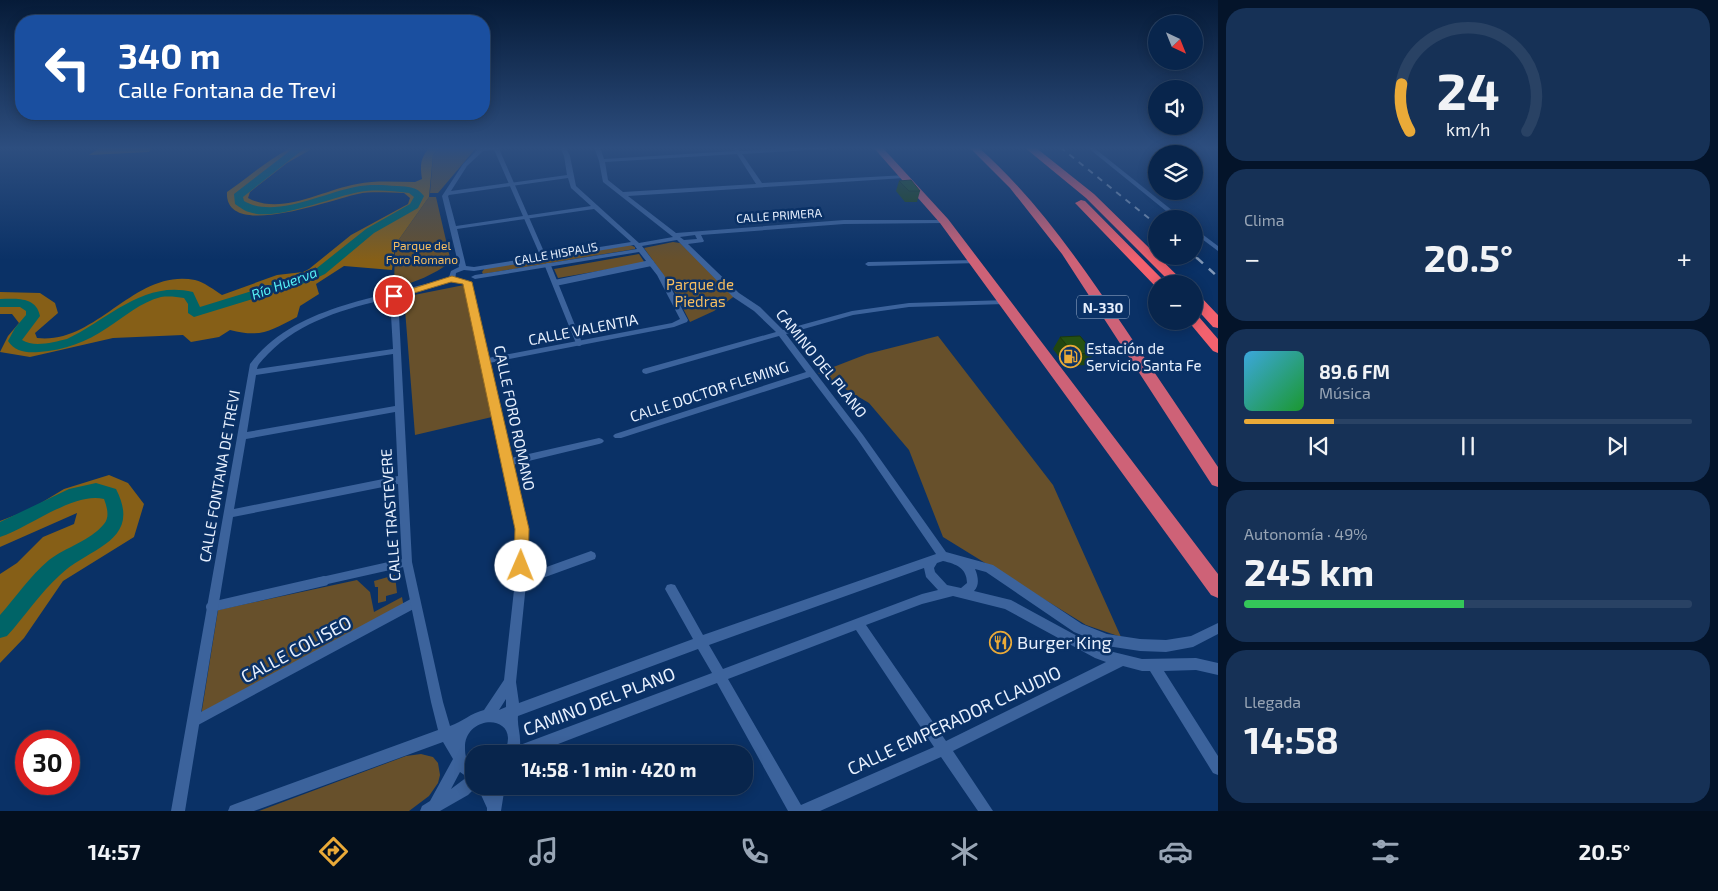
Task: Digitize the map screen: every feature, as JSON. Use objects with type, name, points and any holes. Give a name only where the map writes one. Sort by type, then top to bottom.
[{"type":"highway","points":[[912,185],[944,220],[976,262],[1218,588]]},
{"type":"highway","name":"N-330","points":[[1009,185],[1036,214],[1077,267],[1218,480]]},
{"type":"highway","points":[[1059,185],[1075,198],[1152,275]]},
{"type":"highway","points":[[1076,185],[1157,259],[1172,275]]},
{"type":"highway","points":[[1203,308],[1218,324]]},
{"type":"highway","points":[[1203,330],[1218,348]]},
{"type":"street","points":[[452,185],[447,193],[453,228],[463,268],[472,276]]},
{"type":"street","points":[[447,193],[507,185]]},
{"type":"street","points":[[513,185],[544,258]]},
{"type":"street","points":[[555,283],[651,263],[638,246],[572,185]]},
{"type":"street","name":"CAMINO DEL PLANO","points":[[235,811],[446,735],[465,727],[477,718],[513,711],[700,642],[938,558],[860,437],[810,374],[781,333],[758,309],[736,295],[678,238],[610,185]]},
{"type":"street","points":[[624,194],[760,185]]},
{"type":"street","points":[[1137,185],[1169,210]]},
{"type":"street","points":[[453,228],[595,207]]},
{"type":"street","name":"CALLE PRIMERA","points":[[697,233],[844,222],[944,220]]},
{"type":"street","points":[[678,238],[702,241],[697,233]]},
{"type":"street","points":[[1203,237],[1218,249]]},
{"type":"street","name":"CALLE HISPALIS","points":[[472,276],[548,266],[678,238]]},
{"type":"street","name":"CALLE HISPALIS","points":[[472,276],[544,258],[638,246]]},
{"type":"street","points":[[868,264],[976,262]]},
{"type":"street","name":"CALLE VALENTIA","points":[[486,361],[674,325],[684,320],[660,275],[651,263]]},
{"type":"street","points":[[548,266],[579,343]]},
{"type":"street","points":[[463,268],[453,272],[452,278],[456,281],[472,276]]},
{"type":"street","name":"CALLE FORO ROMANO","points":[[472,276],[486,361],[522,529],[521,581],[510,682],[513,711],[511,726],[515,737],[514,745]]},
{"type":"street","name":"CALLE FONTANA DE TREVI","points":[[178,811],[211,606],[254,364],[265,350],[308,320],[336,308],[394,296],[452,278]]},
{"type":"street","name":"CALLE TRASTEVERE","points":[[394,296],[407,562],[414,604],[446,735],[465,768]]},
{"type":"street","points":[[646,371],[852,312],[909,305],[1005,302]]},
{"type":"street","points":[[252,373],[397,351]]},
{"type":"street","name":"CALLE DOCTOR FLEMING","points":[[618,436],[810,374]]},
{"type":"street","points":[[242,436],[399,408]]},
{"type":"street","points":[[508,462],[599,441]]},
{"type":"street","points":[[228,514],[402,479]]},
{"type":"street","points":[[521,581],[590,556]]},
{"type":"street","points":[[1217,669],[1196,664],[1154,666],[1120,661],[1082,647],[1018,609],[996,600],[957,592],[933,580],[929,568],[938,558],[956,559],[990,568],[1078,628],[1107,640],[1140,645],[1166,646],[1193,641],[1218,628]]},
{"type":"street","points":[[956,559],[968,568],[974,580],[972,586],[957,592]]},
{"type":"street","points":[[211,606],[407,562]]},
{"type":"street","points":[[671,589],[796,811]]},
{"type":"street","name":"CAMINO DEL PLANO","points":[[536,745],[922,599],[957,592]]},
{"type":"street","name":"CALLE COLISEO","points":[[193,722],[414,604]]},
{"type":"street","points":[[858,623],[986,811]]},
{"type":"street","name":"CALLE EMPERADOR CLAUDIO","points":[[804,811],[944,749],[1120,661]]},
{"type":"street","points":[[1154,666],[1218,768]]},
{"type":"street","name":"CALLE FORO ROMANO","points":[[495,715],[510,682]]},
{"type":"street","points":[[495,715],[511,726]]},
{"type":"street","points":[[431,809],[458,757],[458,740],[465,727]]},
{"type":"street","points":[[431,809],[465,788]]},
{"type":"street","points":[[488,795],[494,809]]},
{"type":"street","points":[[494,809],[496,795]]},
{"type":"green space","points":[[431,185],[445,185],[438,193],[430,193]]},
{"type":"green space","name":"Parque del Foro Romano","points":[[429,197],[436,197],[451,262],[424,278],[394,288],[395,245]]},
{"type":"green space","name":"Parque de Piedras","points":[[673,242],[680,243],[736,295],[714,311],[690,322],[672,287],[644,248]]},
{"type":"green space","points":[[630,245],[635,247],[635,249],[483,274],[482,272],[485,268]]},
{"type":"green space","points":[[639,254],[645,263],[558,278],[554,269]]},
{"type":"green space","points":[[464,285],[492,417],[415,435],[404,297]]},
{"type":"green space","points":[[938,336],[1053,485],[1121,637],[1086,625],[943,537],[909,450],[869,403],[818,373],[867,354]]},
{"type":"green space","points":[[395,575],[397,593],[386,596],[386,601],[378,603],[378,587],[375,587],[374,581]]},
{"type":"green space","points":[[357,580],[370,592],[374,612],[402,597],[404,608],[201,716],[218,610]]},
{"type":"green space","points":[[421,754],[433,757],[438,763],[440,775],[438,783],[429,796],[409,811],[259,811],[406,756]]},
{"type":"shaded area","points":[[237,185],[259,185],[250,192],[248,198],[261,203],[274,204],[302,200],[355,185],[430,185],[429,197],[395,245],[392,270],[344,266],[316,284],[319,294],[300,306],[297,317],[265,332],[250,333],[230,330],[219,337],[191,342],[183,335],[113,338],[30,357],[0,352],[8,336],[19,323],[12,314],[0,314],[0,292],[40,293],[55,303],[58,313],[35,333],[37,338],[59,337],[97,320],[134,295],[153,285],[173,279],[195,280],[222,295],[277,275],[303,272],[351,235],[408,204],[410,198],[404,193],[363,193],[282,213],[260,215],[243,214],[231,206],[227,192]]},
{"type":"shaded area","points":[[109,475],[128,483],[144,504],[134,537],[63,581],[24,638],[0,663],[0,574],[17,563],[43,537],[74,524],[77,513],[0,547],[0,521],[31,509],[64,489]]},
{"type":"building","points":[[903,185],[915,185],[920,191],[909,191]]},
{"type":"building","points":[[1080,336],[1094,353],[1074,354],[1060,337]]},
{"type":"waterway","name":"Río Huerva","points":[[0,303],[23,303],[32,310],[33,316],[20,331],[15,341],[22,346],[30,348],[55,347],[72,342],[87,335],[142,300],[158,294],[174,293],[189,295],[194,304],[194,313],[304,279],[321,271],[370,231],[414,206],[419,196],[412,190],[374,187],[354,190],[324,200],[266,211],[252,210],[239,202],[238,196],[252,185]]},
{"type":"waterway","name":"Río Huerva","points":[[0,530],[75,494],[96,490],[110,494],[116,508],[114,523],[105,535],[71,555],[47,574],[0,629]]},
{"type":"railway","points":[[1107,185],[1148,218]]},
{"type":"railway","points":[[1203,263],[1218,277]]},
{"type":"place","name":"Estación de Servicio Santa Fe","points":[[1070,357]]},
{"type":"place","name":"Burger King","points":[[1001,642]]},
{"type":"route","points":[[394,296],[452,278],[456,281],[467,282],[522,529],[521,566]]}]
